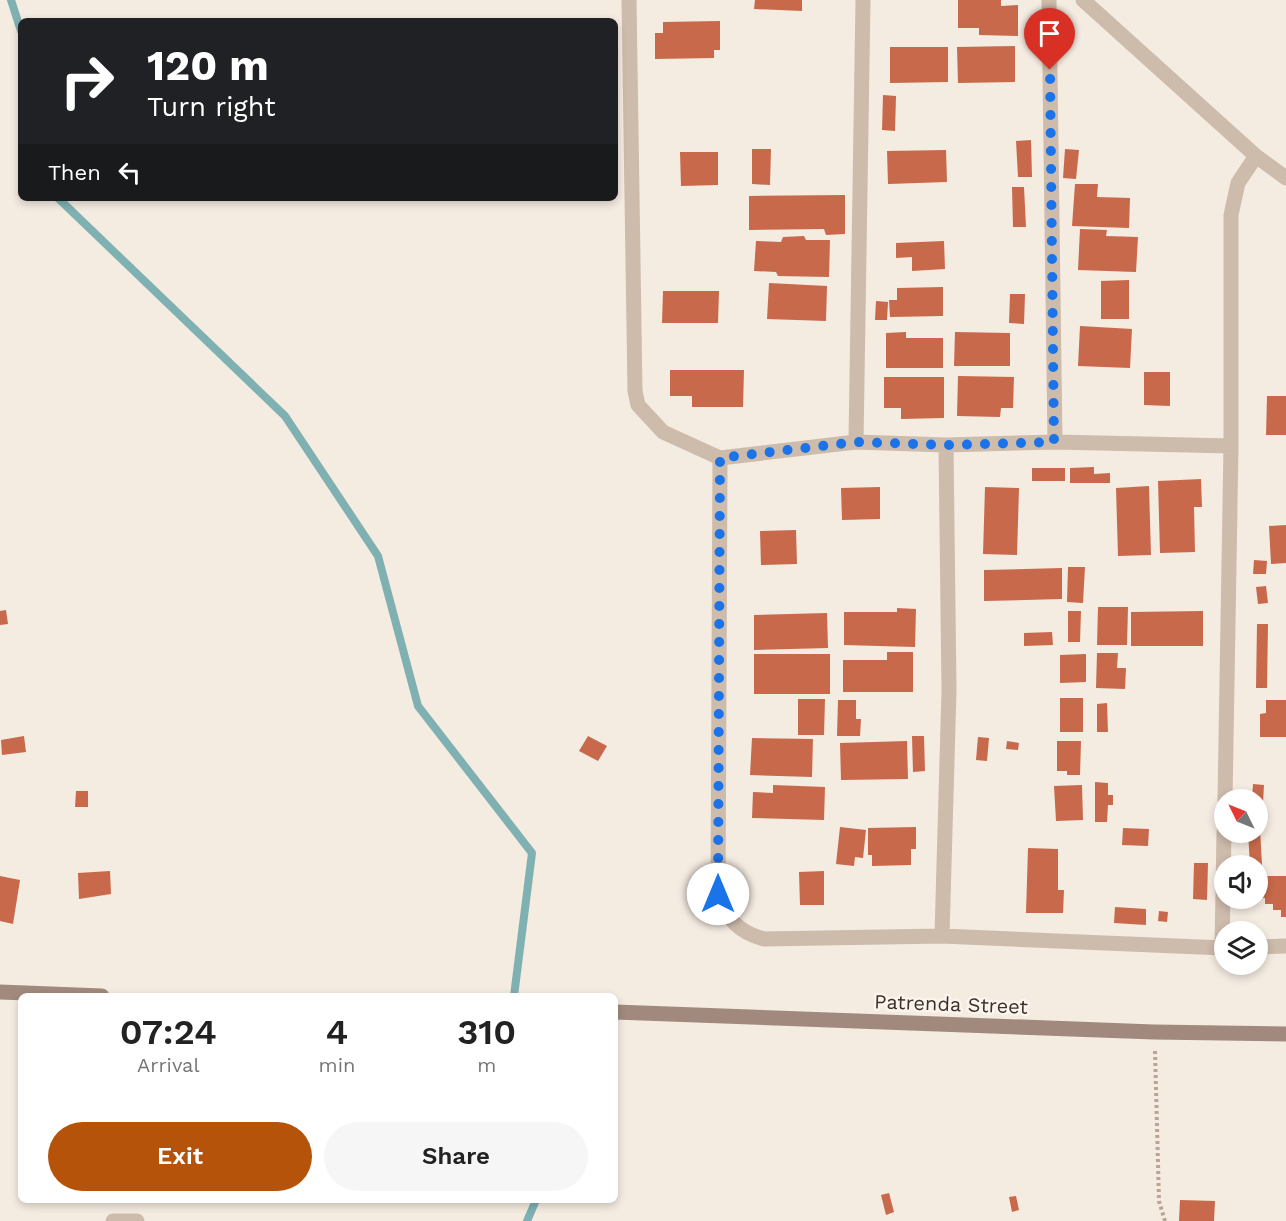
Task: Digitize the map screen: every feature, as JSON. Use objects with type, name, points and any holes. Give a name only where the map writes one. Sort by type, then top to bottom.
[{"type":"street","points":[[628,0],[635,391],[638,405],[663,432],[720,458],[856,442],[946,445],[1054,442],[1232,446]]},
{"type":"street","points":[[856,442],[863,0]]},
{"type":"street","points":[[1049,0],[1054,442]]},
{"type":"street","points":[[1083,0],[1256,156],[1286,178]]},
{"type":"street","points":[[1225,789],[1232,446],[1231,215],[1238,183],[1256,156]]},
{"type":"street","points":[[942,936],[949,690],[946,445]]},
{"type":"street","points":[[720,458],[718,894],[724,912],[746,934],[764,939],[942,936],[1214,948]]},
{"type":"street","points":[[1223,921],[1224,843]]},
{"type":"street","points":[[1268,947],[1286,946]]},
{"type":"street","points":[[0,992],[26,993]]},
{"type":"street","name":"Patrenda Street","points":[[618,1012],[1154,1032],[1286,1034]]},
{"type":"street","points":[[113,1221],[137,1221]]},
{"type":"path","points":[[1154,1032],[1160,1201],[1165,1221]]},
{"type":"building","points":[[755,0],[802,0],[802,11],[754,9]]},
{"type":"building","points":[[958,0],[1001,0],[1001,6],[1018,5],[1018,36],[979,35],[979,28],[958,28]]},
{"type":"building","points":[[720,21],[720,50],[714,50],[714,58],[655,59],[655,33],[663,33],[663,22]]},
{"type":"building","points":[[1015,46],[1015,82],[958,83],[957,47]]},
{"type":"building","points":[[890,47],[948,47],[948,82],[890,83]]},
{"type":"building","points":[[883,95],[896,96],[895,131],[882,130]]},
{"type":"building","points":[[1031,140],[1032,177],[1018,177],[1016,141]]},
{"type":"building","points":[[752,149],[771,149],[770,185],[752,184]]},
{"type":"building","points":[[1065,149],[1079,150],[1076,179],[1063,178]]},
{"type":"building","points":[[946,150],[947,182],[888,184],[887,151]]},
{"type":"building","points":[[680,152],[718,152],[718,185],[681,186]]},
{"type":"building","points":[[1075,184],[1098,184],[1097,197],[1130,198],[1129,228],[1072,226]]},
{"type":"building","points":[[1012,187],[1024,187],[1026,227],[1013,227]]},
{"type":"building","points":[[845,195],[845,234],[826,235],[824,229],[749,230],[749,196]]},
{"type":"building","points":[[1080,229],[1107,230],[1106,236],[1138,237],[1136,272],[1078,270]]},
{"type":"building","points":[[804,236],[806,240],[830,240],[829,277],[778,276],[776,272],[754,271],[756,241],[781,242],[783,237]]},
{"type":"building","points":[[944,241],[945,269],[912,271],[912,257],[896,258],[896,243]]},
{"type":"building","points":[[1129,280],[1129,319],[1101,319],[1101,281]]},
{"type":"building","points":[[769,283],[827,286],[826,321],[767,319]]},
{"type":"building","points":[[943,287],[943,316],[890,317],[889,300],[897,300],[897,288]]},
{"type":"building","points":[[663,291],[719,291],[718,323],[662,323]]},
{"type":"building","points":[[1010,294],[1025,294],[1024,324],[1009,323]]},
{"type":"building","points":[[876,301],[888,302],[887,320],[875,320]]},
{"type":"building","points":[[1080,326],[1132,329],[1130,368],[1078,366]]},
{"type":"building","points":[[906,332],[906,338],[943,338],[943,368],[886,368],[886,333]]},
{"type":"building","points":[[955,332],[1010,333],[1010,366],[954,366]]},
{"type":"building","points":[[670,370],[744,370],[743,407],[692,407],[692,396],[670,396]]},
{"type":"building","points":[[1144,372],[1170,372],[1170,406],[1144,405]]},
{"type":"building","points":[[958,376],[1014,377],[1013,408],[1001,408],[1000,417],[957,416]]},
{"type":"building","points":[[884,377],[944,377],[944,418],[901,419],[901,408],[884,408]]},
{"type":"building","points":[[1267,396],[1286,396],[1286,435],[1266,435]]},
{"type":"building","points":[[1094,467],[1094,474],[1110,473],[1110,483],[1070,483],[1070,468]]},
{"type":"building","points":[[1032,468],[1065,468],[1065,481],[1032,481]]},
{"type":"building","points":[[1201,479],[1202,507],[1194,507],[1195,552],[1160,553],[1158,481]]},
{"type":"building","points":[[1149,486],[1151,555],[1118,556],[1116,488]]},
{"type":"building","points":[[880,487],[880,519],[842,520],[841,488]]},
{"type":"building","points":[[985,487],[1019,488],[1017,555],[983,554]]},
{"type":"building","points":[[1286,525],[1286,563],[1271,564],[1269,526]]},
{"type":"building","points":[[796,530],[797,564],[761,565],[760,531]]},
{"type":"building","points":[[1254,560],[1267,561],[1266,574],[1253,574]]},
{"type":"building","points":[[1068,567],[1085,567],[1083,603],[1067,602]]},
{"type":"building","points":[[1062,568],[1062,599],[984,601],[984,570]]},
{"type":"building","points":[[1266,586],[1268,603],[1258,604],[1256,587]]},
{"type":"building","points":[[1098,607],[1128,607],[1127,645],[1097,645]]},
{"type":"building","points":[[897,608],[916,609],[915,647],[844,645],[844,612],[897,612]]},
{"type":"building","points":[[6,610],[8,624],[0,625],[0,611]]},
{"type":"building","points":[[1068,611],[1081,611],[1080,642],[1068,642]]},
{"type":"building","points":[[1203,611],[1203,646],[1131,646],[1131,612]]},
{"type":"building","points":[[827,613],[828,648],[754,650],[754,615]]},
{"type":"building","points":[[1257,624],[1268,624],[1267,688],[1256,688]]},
{"type":"building","points":[[1052,632],[1053,645],[1024,646],[1024,633]]},
{"type":"building","points":[[887,652],[913,652],[913,692],[843,692],[843,660],[887,660]]},
{"type":"building","points":[[1097,653],[1118,653],[1117,668],[1126,668],[1125,689],[1096,688]]},
{"type":"building","points":[[754,654],[830,654],[830,694],[754,694]]},
{"type":"building","points":[[1086,654],[1086,682],[1060,683],[1060,655]]},
{"type":"building","points":[[1060,698],[1083,698],[1083,732],[1060,732]]},
{"type":"building","points":[[798,699],[825,699],[824,735],[798,735]]},
{"type":"building","points":[[838,700],[856,700],[856,719],[861,719],[860,736],[837,736]]},
{"type":"building","points":[[1266,700],[1286,700],[1286,737],[1260,737],[1260,714],[1266,713]]},
{"type":"building","points":[[1107,703],[1108,732],[1097,732],[1097,704]]},
{"type":"building","points":[[24,736],[26,752],[2,755],[1,740]]},
{"type":"building","points":[[588,736],[607,746],[598,761],[579,751]]},
{"type":"building","points":[[912,736],[924,736],[925,771],[913,772]]},
{"type":"building","points":[[978,737],[989,738],[987,761],[976,760]]},
{"type":"building","points":[[752,738],[813,739],[812,777],[750,775]]},
{"type":"building","points":[[907,741],[908,779],[841,780],[840,743]]},
{"type":"building","points":[[1007,741],[1019,743],[1018,750],[1006,749]]},
{"type":"building","points":[[1057,741],[1081,741],[1080,775],[1067,775],[1067,771],[1057,771]]},
{"type":"building","points":[[1095,782],[1108,783],[1108,795],[1113,795],[1113,805],[1108,805],[1107,822],[1095,822]]},
{"type":"building","points":[[1253,784],[1264,785],[1264,789],[1253,789]]},
{"type":"building","points":[[773,785],[825,787],[824,820],[752,818],[753,792],[773,793]]},
{"type":"building","points":[[1082,785],[1083,820],[1056,821],[1054,786]]},
{"type":"building","points":[[76,791],[88,791],[88,807],[75,807]]},
{"type":"building","points":[[840,827],[866,830],[863,858],[855,857],[854,866],[836,864]]},
{"type":"building","points":[[916,827],[916,849],[911,849],[911,865],[872,866],[872,855],[868,855],[868,828]]},
{"type":"building","points":[[1123,828],[1149,829],[1148,846],[1122,845]]},
{"type":"building","points":[[1249,843],[1261,843],[1261,855],[1249,855]]},
{"type":"building","points":[[1028,848],[1058,849],[1058,890],[1064,890],[1063,913],[1026,913]]},
{"type":"building","points":[[1194,863],[1208,863],[1207,900],[1193,899]]},
{"type":"building","points":[[110,871],[111,894],[79,899],[78,873]]},
{"type":"building","points":[[824,871],[824,905],[800,905],[799,872]]},
{"type":"building","points":[[0,876],[20,880],[13,924],[0,921]]},
{"type":"building","points":[[1268,876],[1286,876],[1286,917],[1281,917],[1281,910],[1273,910],[1273,904],[1268,904]]},
{"type":"building","points":[[1115,907],[1146,909],[1146,925],[1114,923]]},
{"type":"building","points":[[1159,911],[1168,912],[1167,922],[1158,921]]},
{"type":"building","points":[[889,1193],[894,1212],[886,1215],[881,1195]]},
{"type":"building","points":[[1016,1196],[1019,1210],[1012,1212],[1009,1197]]},
{"type":"building","points":[[1180,1200],[1215,1201],[1214,1221],[1179,1221]]},
{"type":"waterway","points":[[11,0],[18,22]]},
{"type":"waterway","points":[[61,201],[285,416],[378,556],[418,706],[532,853],[514,993]]},
{"type":"waterway","points":[[527,1221],[535,1203]]},
{"type":"route","points":[[718,894],[720,458],[856,442],[946,445],[1054,442],[1050,70]]}]
